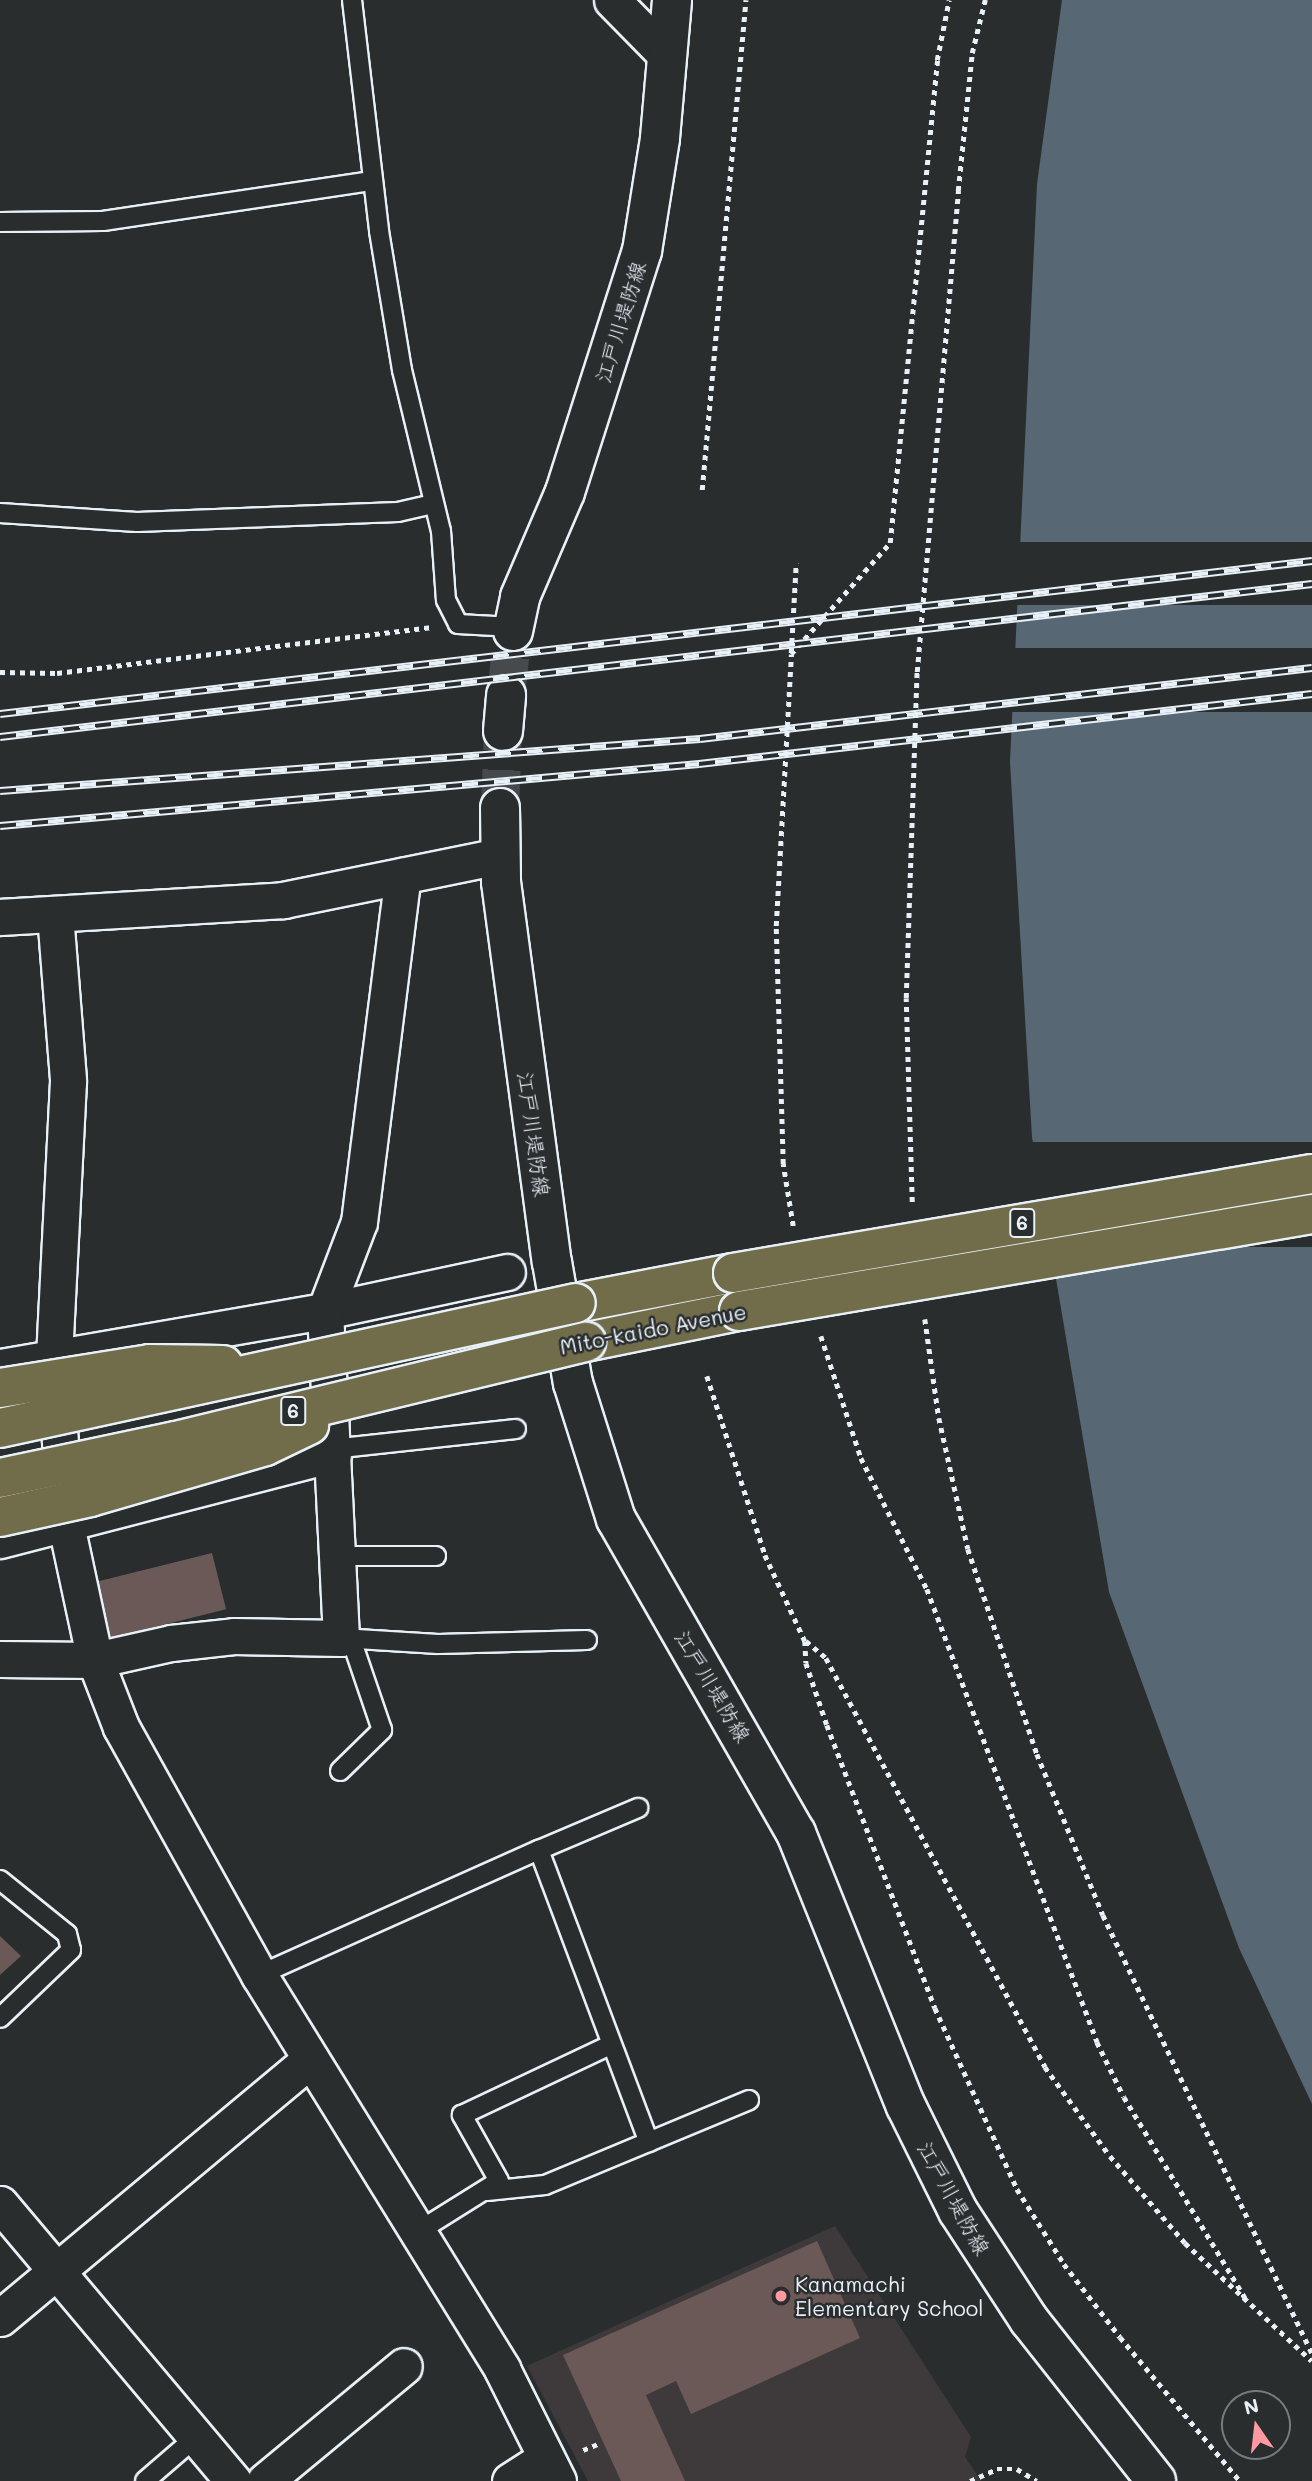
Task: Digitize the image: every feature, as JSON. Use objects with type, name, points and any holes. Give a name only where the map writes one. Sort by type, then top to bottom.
[{"type":"highway","name":"Mito-kaido Avenue","points":[[0,1428],[576,1303],[733,1273],[1312,1174]]},
{"type":"highway","name":"Mito-kaido Avenue","points":[[0,1478],[176,1441],[393,1386],[586,1342],[739,1311],[1312,1214]]},
{"type":"highway","points":[[0,1388],[150,1364],[280,1366]]},
{"type":"highway","points":[[0,1517],[90,1497],[265,1446],[393,1386]]},
{"type":"main road","name":"江戸川堤防線","points":[[513,629],[532,562],[565,492],[642,251],[660,138],[672,0]]},
{"type":"main road","name":"江戸川堤防線","points":[[500,808],[499,856],[533,1133],[573,1383],[616,1519],[790,1821],[823,1892],[906,2106],[958,2211],[1029,2320],[1156,2481]]},
{"type":"street","points":[[612,0],[666,55]]},
{"type":"street","points":[[0,917],[283,900],[499,856]]},
{"type":"street","points":[[0,1659],[95,1660],[171,1643],[234,1636],[346,1638],[337,1556],[325,1311],[359,1222],[403,876]]},
{"type":"street","points":[[55,914],[68,1081],[54,1359],[66,1525],[95,1660],[121,1727],[259,1975],[309,2061],[419,2231],[502,2369],[552,2469],[510,2481]]},
{"type":"street","points":[[0,1367],[325,1311],[507,1272]]},
{"type":"street","points":[[0,1540],[66,1525],[332,1451]]},
{"type":"street","points":[[0,2318],[309,2061]]},
{"type":"street","points":[[0,2204],[233,2481]]},
{"type":"street","points":[[265,2481],[404,2366]]},
{"type":"lane","points":[[352,0],[372,181],[402,370],[434,504],[446,600],[458,624],[513,629]]},
{"type":"lane","points":[[0,222],[103,221],[372,181]]},
{"type":"lane","points":[[0,513],[137,522],[398,512],[434,504]]},
{"type":"lane","points":[[332,1451],[516,1429]]},
{"type":"lane","points":[[337,1556],[436,1556]]},
{"type":"lane","points":[[340,1771],[382,1730],[346,1638],[438,1644],[587,1640]]},
{"type":"lane","points":[[259,1975],[638,1808]]},
{"type":"lane","points":[[539,1850],[610,2045],[649,2142]]},
{"type":"lane","points":[[0,1880],[67,1934],[71,1950],[0,2018]]},
{"type":"lane","points":[[419,2231],[499,2181],[463,2115],[610,2045]]},
{"type":"lane","points":[[483,2191],[545,2185],[749,2100]]},
{"type":"lane","points":[[145,2481],[196,2437]]},
{"type":"path","points":[[702,491],[746,0]]},
{"type":"path","points":[[790,654],[890,542],[937,60],[949,0]]},
{"type":"path","points":[[795,1239],[783,1164],[776,926],[796,563]]},
{"type":"path","points":[[0,672],[57,673],[458,624]]},
{"type":"path","points":[[819,1326],[861,1458],[927,1589],[1097,2042],[1124,2096],[1246,2299]]},
{"type":"path","points":[[706,1376],[765,1555],[805,1641],[806,1663],[827,1725],[935,2008],[1017,2189],[1096,2306],[1240,2481]]},
{"type":"path","points":[[805,1641],[826,1658],[1045,2067],[1110,2156],[1185,2242],[1312,2361]]},
{"type":"path","points":[[970,2481],[998,2469],[1017,2469],[1037,2481]]},
{"type":"shaded area","name":"Kanamachi Elementary School","points":[[835,2226],[971,2437],[965,2457],[981,2481],[588,2481],[527,2366]]},
{"type":"water","points":[[1062,0],[1312,0],[1312,2104],[1239,1948],[1109,1592],[1032,1137],[1010,762],[1037,184]]},
{"type":"pier","points":[[1013,542],[1312,542],[1312,605],[1013,605]]},
{"type":"pier","points":[[1008,648],[1312,648],[1312,712],[1008,712]]},
{"type":"pier","points":[[1033,1142],[1312,1142],[1312,1247],[1033,1247]]},
{"type":"building","points":[[212,1553],[226,1609],[108,1639],[94,1583]]},
{"type":"building","points":[[0,1936],[21,1956],[0,1975]]},
{"type":"building","points":[[817,2241],[860,2338],[691,2414],[676,2381],[646,2395],[685,2481],[621,2481],[563,2355]]},
{"type":"tunnel","points":[[506,695],[513,631]]},
{"type":"tunnel","points":[[500,808],[503,731]]},
{"type":"railway","points":[[0,714],[1312,561]]},
{"type":"railway","points":[[0,737],[1312,584]]},
{"type":"railway","points":[[0,791],[700,739],[1312,668]]},
{"type":"railway","points":[[0,826],[699,764],[1312,694]]},
{"type":"place","name":"Kanamachi Elementary School","points":[[781,2296]]}]
